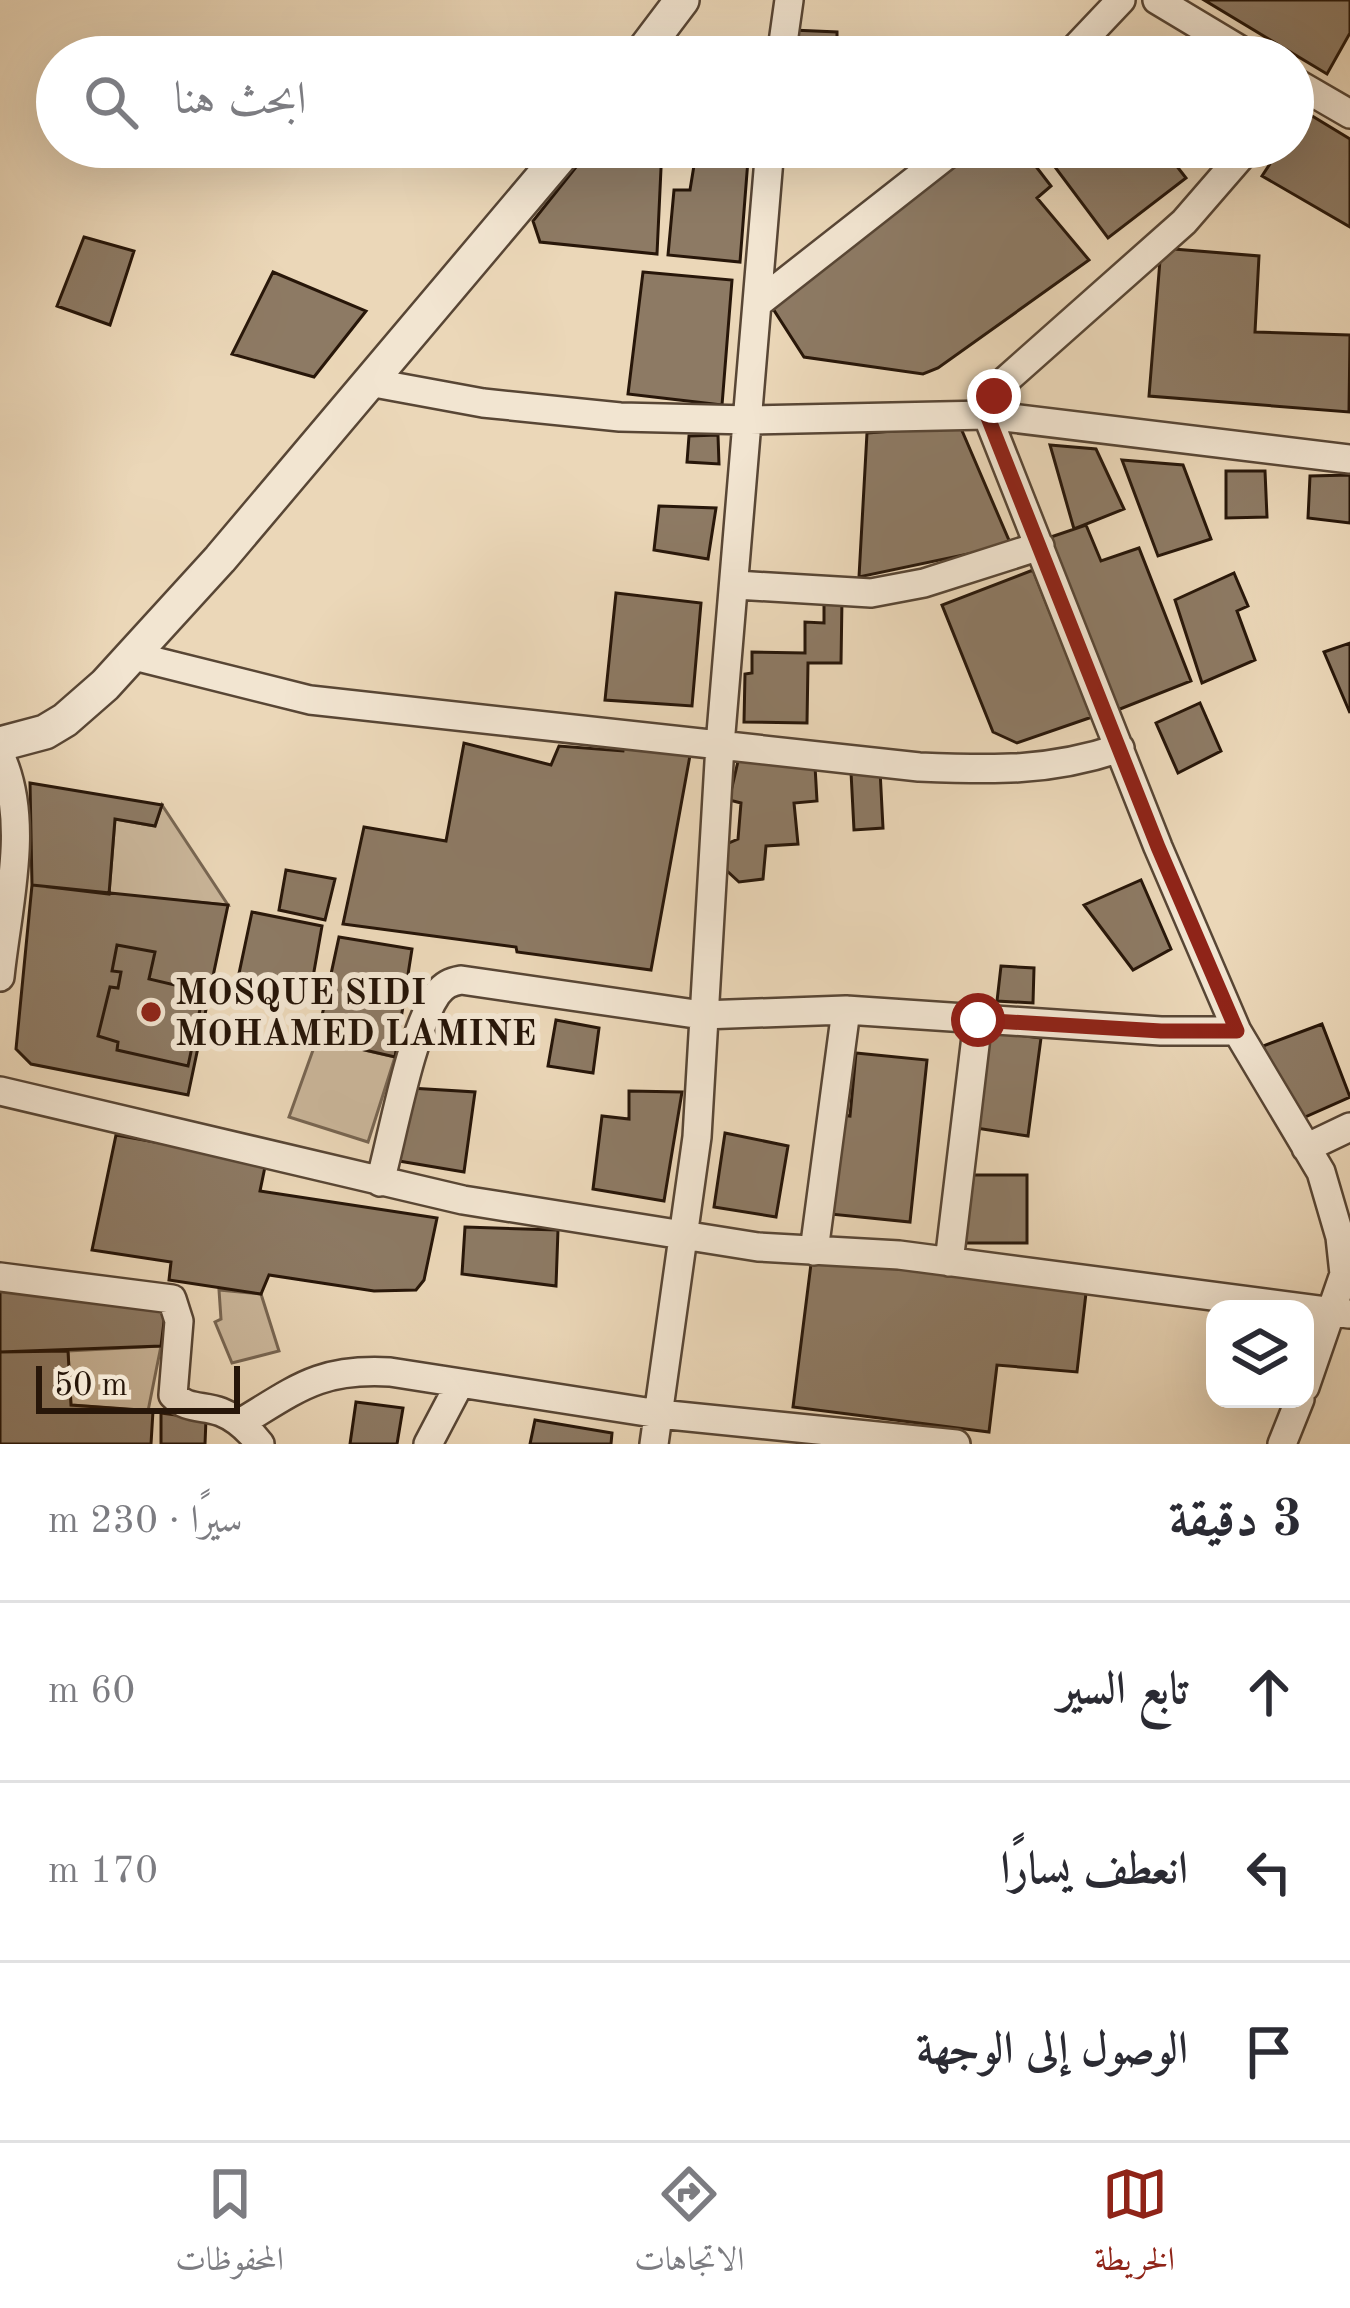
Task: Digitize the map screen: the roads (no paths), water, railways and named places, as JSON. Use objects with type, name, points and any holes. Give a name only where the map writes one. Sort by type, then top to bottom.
[{"type":"street","points":[[655,36],[682,0]]},
{"type":"street","points":[[784,36],[789,0]]},
{"type":"street","points":[[1087,36],[1121,0]]},
{"type":"street","points":[[1157,0],[1217,36]]},
{"type":"street","points":[[1314,97],[1350,114]]},
{"type":"street","points":[[0,744],[28,739],[65,720],[105,685],[220,559],[550,168]]},
{"type":"street","points":[[654,1444],[697,1137],[720,745],[768,168]]},
{"type":"street","points":[[757,304],[931,168]]},
{"type":"street","points":[[1231,168],[1184,222],[1006,380],[987,415],[1237,1031],[1321,1172],[1340,1237],[1344,1274],[1341,1311],[1314,1368]]},
{"type":"street","points":[[369,382],[483,403],[620,418],[987,415],[1350,459]]},
{"type":"street","points":[[736,584],[871,592],[924,584],[1040,546]]},
{"type":"street","points":[[130,655],[310,700],[919,767],[1012,771],[1071,764],[1120,748]]},
{"type":"street","points":[[0,755],[11,783],[14,816],[0,977]]},
{"type":"street","points":[[380,1182],[422,1028],[436,995],[452,982],[702,1016],[846,1010],[1161,1031],[1237,1031]]},
{"type":"street","points":[[814,1251],[846,1010]]},
{"type":"street","points":[[949,1262],[978,1020]]},
{"type":"street","points":[[0,1091],[380,1182],[684,1236],[949,1262],[1341,1311]]},
{"type":"street","points":[[1306,1148],[1350,1127]]},
{"type":"street","points":[[0,1276],[172,1299],[178,1322],[173,1395],[181,1403],[218,1410],[240,1423],[260,1444]]},
{"type":"street","points":[[240,1423],[316,1378],[348,1370],[390,1372],[658,1414],[956,1444]]},
{"type":"street","points":[[428,1444],[459,1385]]},
{"type":"street","points":[[1282,1444],[1296,1408]]},
{"type":"place","name":"MOSQUE SIDI MOHAMED LAMINE","points":[[151,1012]]}]
